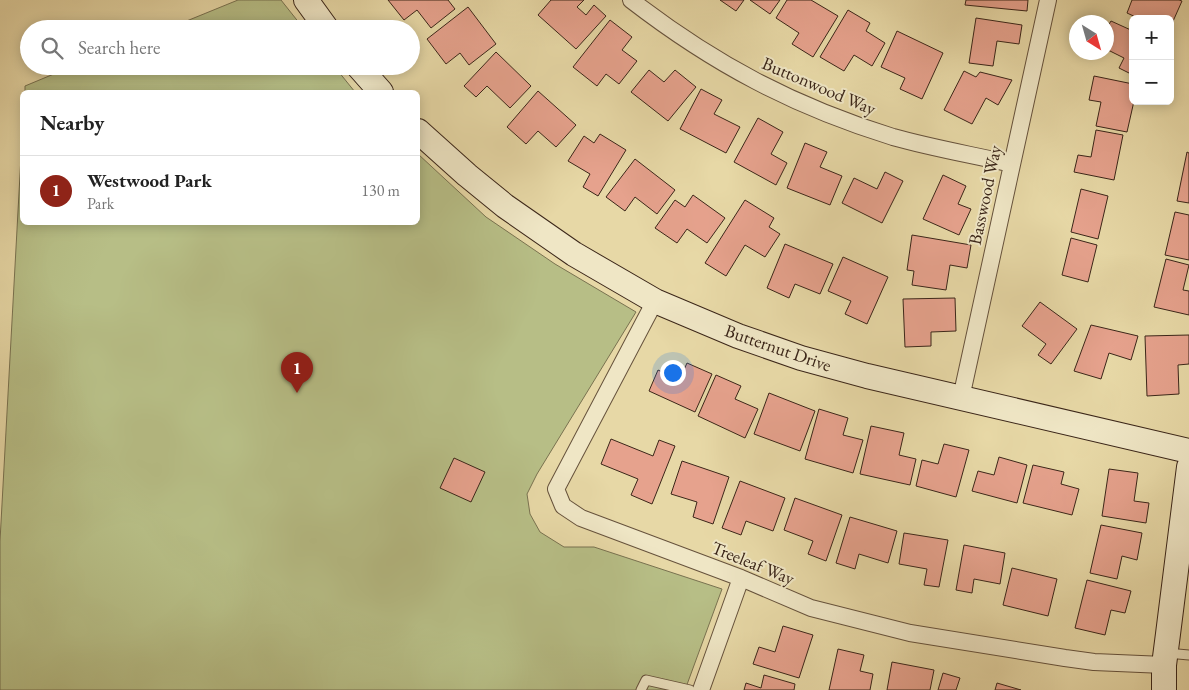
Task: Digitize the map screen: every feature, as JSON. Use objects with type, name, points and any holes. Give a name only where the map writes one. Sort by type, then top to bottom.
[{"type":"street","points":[[306,0],[320,20]]},
{"type":"street","name":"Buttonwood Way","points":[[631,0],[669,29],[712,57],[755,82],[801,104],[895,138],[1012,164]]},
{"type":"street","name":"Basswood Way","points":[[961,398],[1048,0]]},
{"type":"street","points":[[366,75],[379,90]]},
{"type":"street","name":"Butternut Drive","points":[[420,132],[467,175],[506,206],[574,254],[656,301],[738,336],[801,358],[1189,452]]},
{"type":"street","name":"Treeleaf Way","points":[[656,301],[556,489],[563,506],[581,518],[741,578],[811,608],[910,633],[1094,662],[1173,658]]},
{"type":"street","points":[[1164,690],[1173,658],[1189,467]]},
{"type":"street","points":[[700,690],[741,578]]},
{"type":"lane","points":[[641,690],[646,680],[690,690]]},
{"type":"green space","points":[[238,0],[281,0],[297,20],[189,20]]},
{"type":"green space","points":[[51,75],[341,75],[353,90],[25,90],[25,86]]},
{"type":"green space","points":[[420,156],[486,217],[555,264],[636,312],[537,474],[527,494],[530,514],[540,532],[564,547],[594,547],[722,589],[685,690],[0,690],[0,541],[20,175],[20,225],[420,225]]},
{"type":"building","points":[[388,0],[448,0],[455,9],[431,28],[417,10],[404,20]]},
{"type":"building","points":[[551,0],[584,0],[577,7],[586,15],[594,5],[606,16],[576,49],[538,15]]},
{"type":"building","points":[[720,0],[744,0],[736,11]]},
{"type":"building","points":[[750,0],[780,0],[770,14]]},
{"type":"building","points":[[787,0],[811,0],[838,16],[813,57],[792,44],[799,33],[776,18]]},
{"type":"building","points":[[966,0],[1028,0],[1027,11],[965,5]]},
{"type":"building","points":[[1132,0],[1182,1],[1174,19],[1174,15],[1131,15],[1127,13]]},
{"type":"building","points":[[468,7],[496,44],[469,65],[460,53],[446,64],[427,39]]},
{"type":"building","points":[[848,10],[870,23],[866,31],[885,43],[872,66],[854,55],[844,71],[820,57]]},
{"type":"building","points":[[976,18],[1022,25],[1019,44],[997,41],[993,66],[969,63]]},
{"type":"building","points":[[610,20],[632,37],[622,50],[637,61],[619,84],[606,74],[597,86],[573,67]]},
{"type":"building","points":[[1114,22],[1129,29],[1129,73],[1119,68],[1124,58],[1114,53]]},
{"type":"building","points":[[897,31],[943,53],[922,99],[900,89],[905,78],[881,67]]},
{"type":"building","points":[[496,52],[531,86],[510,108],[487,86],[476,97],[464,86]]},
{"type":"building","points":[[649,70],[664,82],[675,70],[696,87],[668,121],[631,92]]},
{"type":"building","points":[[964,71],[976,77],[980,72],[1012,80],[998,105],[986,98],[972,124],[944,110]]},
{"type":"building","points":[[1094,76],[1129,83],[1129,105],[1133,105],[1127,132],[1096,126],[1101,102],[1089,100]]},
{"type":"building","points":[[701,89],[722,100],[714,114],[740,127],[726,153],[680,129]]},
{"type":"building","points":[[538,91],[576,125],[556,147],[538,131],[526,144],[507,127]]},
{"type":"building","points":[[758,118],[783,132],[771,154],[787,163],[776,185],[734,162]]},
{"type":"building","points":[[1096,130],[1123,135],[1114,180],[1074,172],[1078,155],[1091,157]]},
{"type":"building","points":[[600,134],[626,150],[598,196],[583,187],[590,174],[568,161],[584,136],[594,143]]},
{"type":"building","points":[[805,143],[827,152],[820,167],[842,176],[830,205],[787,188]]},
{"type":"building","points":[[1187,152],[1189,153],[1189,203],[1177,201]]},
{"type":"building","points":[[635,159],[675,190],[657,214],[635,197],[625,211],[606,197]]},
{"type":"building","points":[[885,172],[903,181],[882,223],[842,203],[854,178],[877,189]]},
{"type":"building","points":[[943,175],[966,186],[958,204],[971,209],[959,235],[923,219]]},
{"type":"building","points":[[1081,189],[1108,196],[1098,239],[1071,232]]},
{"type":"building","points":[[693,195],[725,218],[707,243],[687,229],[677,243],[655,228],[675,200],[685,207]]},
{"type":"building","points":[[745,200],[774,218],[769,227],[780,234],[765,257],[745,245],[726,276],[705,263]]},
{"type":"building","points":[[1175,212],[1189,215],[1189,260],[1165,255]]},
{"type":"building","points":[[912,235],[971,245],[967,268],[950,265],[946,290],[912,285],[914,271],[907,270]]},
{"type":"building","points":[[1071,238],[1097,245],[1088,282],[1062,275]]},
{"type":"building","points":[[785,244],[833,264],[820,294],[795,284],[789,298],[767,288]]},
{"type":"building","points":[[843,257],[888,277],[867,324],[845,314],[851,301],[828,291]]},
{"type":"building","points":[[1166,259],[1189,265],[1183,290],[1189,291],[1189,315],[1154,307]]},
{"type":"building","points":[[955,298],[956,331],[931,332],[931,346],[905,347],[903,299]]},
{"type":"building","points":[[1040,302],[1077,329],[1051,364],[1038,355],[1046,344],[1022,326]]},
{"type":"building","points":[[1091,325],[1138,336],[1131,360],[1109,353],[1101,379],[1074,371]]},
{"type":"building","points":[[1189,335],[1189,364],[1178,365],[1179,394],[1147,396],[1145,336]]},
{"type":"building","points":[[687,363],[712,374],[695,412],[649,391],[658,370],[671,376],[673,371],[682,374]]},
{"type":"building","points":[[716,375],[741,386],[735,399],[758,409],[745,438],[698,416]]},
{"type":"building","points":[[769,393],[815,411],[800,451],[754,434]]},
{"type":"building","points":[[819,409],[848,418],[843,435],[863,440],[853,473],[805,459]]},
{"type":"building","points":[[871,426],[904,433],[899,455],[916,459],[910,485],[860,474]]},
{"type":"building","points":[[611,439],[653,456],[659,440],[675,446],[652,504],[631,495],[638,479],[601,464]]},
{"type":"building","points":[[944,444],[969,450],[956,497],[916,486],[922,460],[938,464]]},
{"type":"building","points":[[999,457],[1027,465],[1017,503],[972,491],[978,471],[994,475]]},
{"type":"building","points":[[454,458],[485,472],[471,502],[440,488]]},
{"type":"building","points":[[682,461],[729,477],[713,524],[693,517],[697,502],[671,494]]},
{"type":"building","points":[[1033,465],[1064,472],[1061,484],[1079,489],[1072,515],[1023,503]]},
{"type":"building","points":[[1109,469],[1138,473],[1134,501],[1149,503],[1146,523],[1102,516]]},
{"type":"building","points":[[740,481],[785,498],[773,531],[746,521],[741,535],[722,528]]},
{"type":"building","points":[[795,498],[842,515],[826,561],[808,554],[813,541],[784,530]]},
{"type":"building","points":[[850,517],[897,531],[888,563],[859,554],[855,569],[836,563]]},
{"type":"building","points":[[1101,525],[1142,533],[1137,560],[1122,556],[1117,579],[1090,573]]},
{"type":"building","points":[[904,533],[948,540],[939,587],[924,585],[927,569],[899,564]]},
{"type":"building","points":[[964,545],[1005,553],[1000,584],[974,579],[972,593],[956,590]]},
{"type":"building","points":[[1012,568],[1057,579],[1048,616],[1003,605]]},
{"type":"building","points":[[1087,580],[1131,591],[1125,613],[1111,610],[1105,635],[1075,628]]},
{"type":"building","points":[[783,626],[813,635],[799,678],[753,664],[759,647],[775,652]]},
{"type":"building","points":[[838,649],[864,655],[860,671],[873,674],[870,690],[829,690]]},
{"type":"building","points":[[892,662],[934,670],[930,690],[887,690]]},
{"type":"building","points":[[943,673],[960,678],[956,690],[938,690]]},
{"type":"building","points":[[764,675],[795,684],[794,690],[744,690],[746,683],[761,688]]},
{"type":"building","points":[[997,683],[1021,690],[995,690]]},
{"type":"place","name":"Westwood Park","points":[[297,393]]}]
